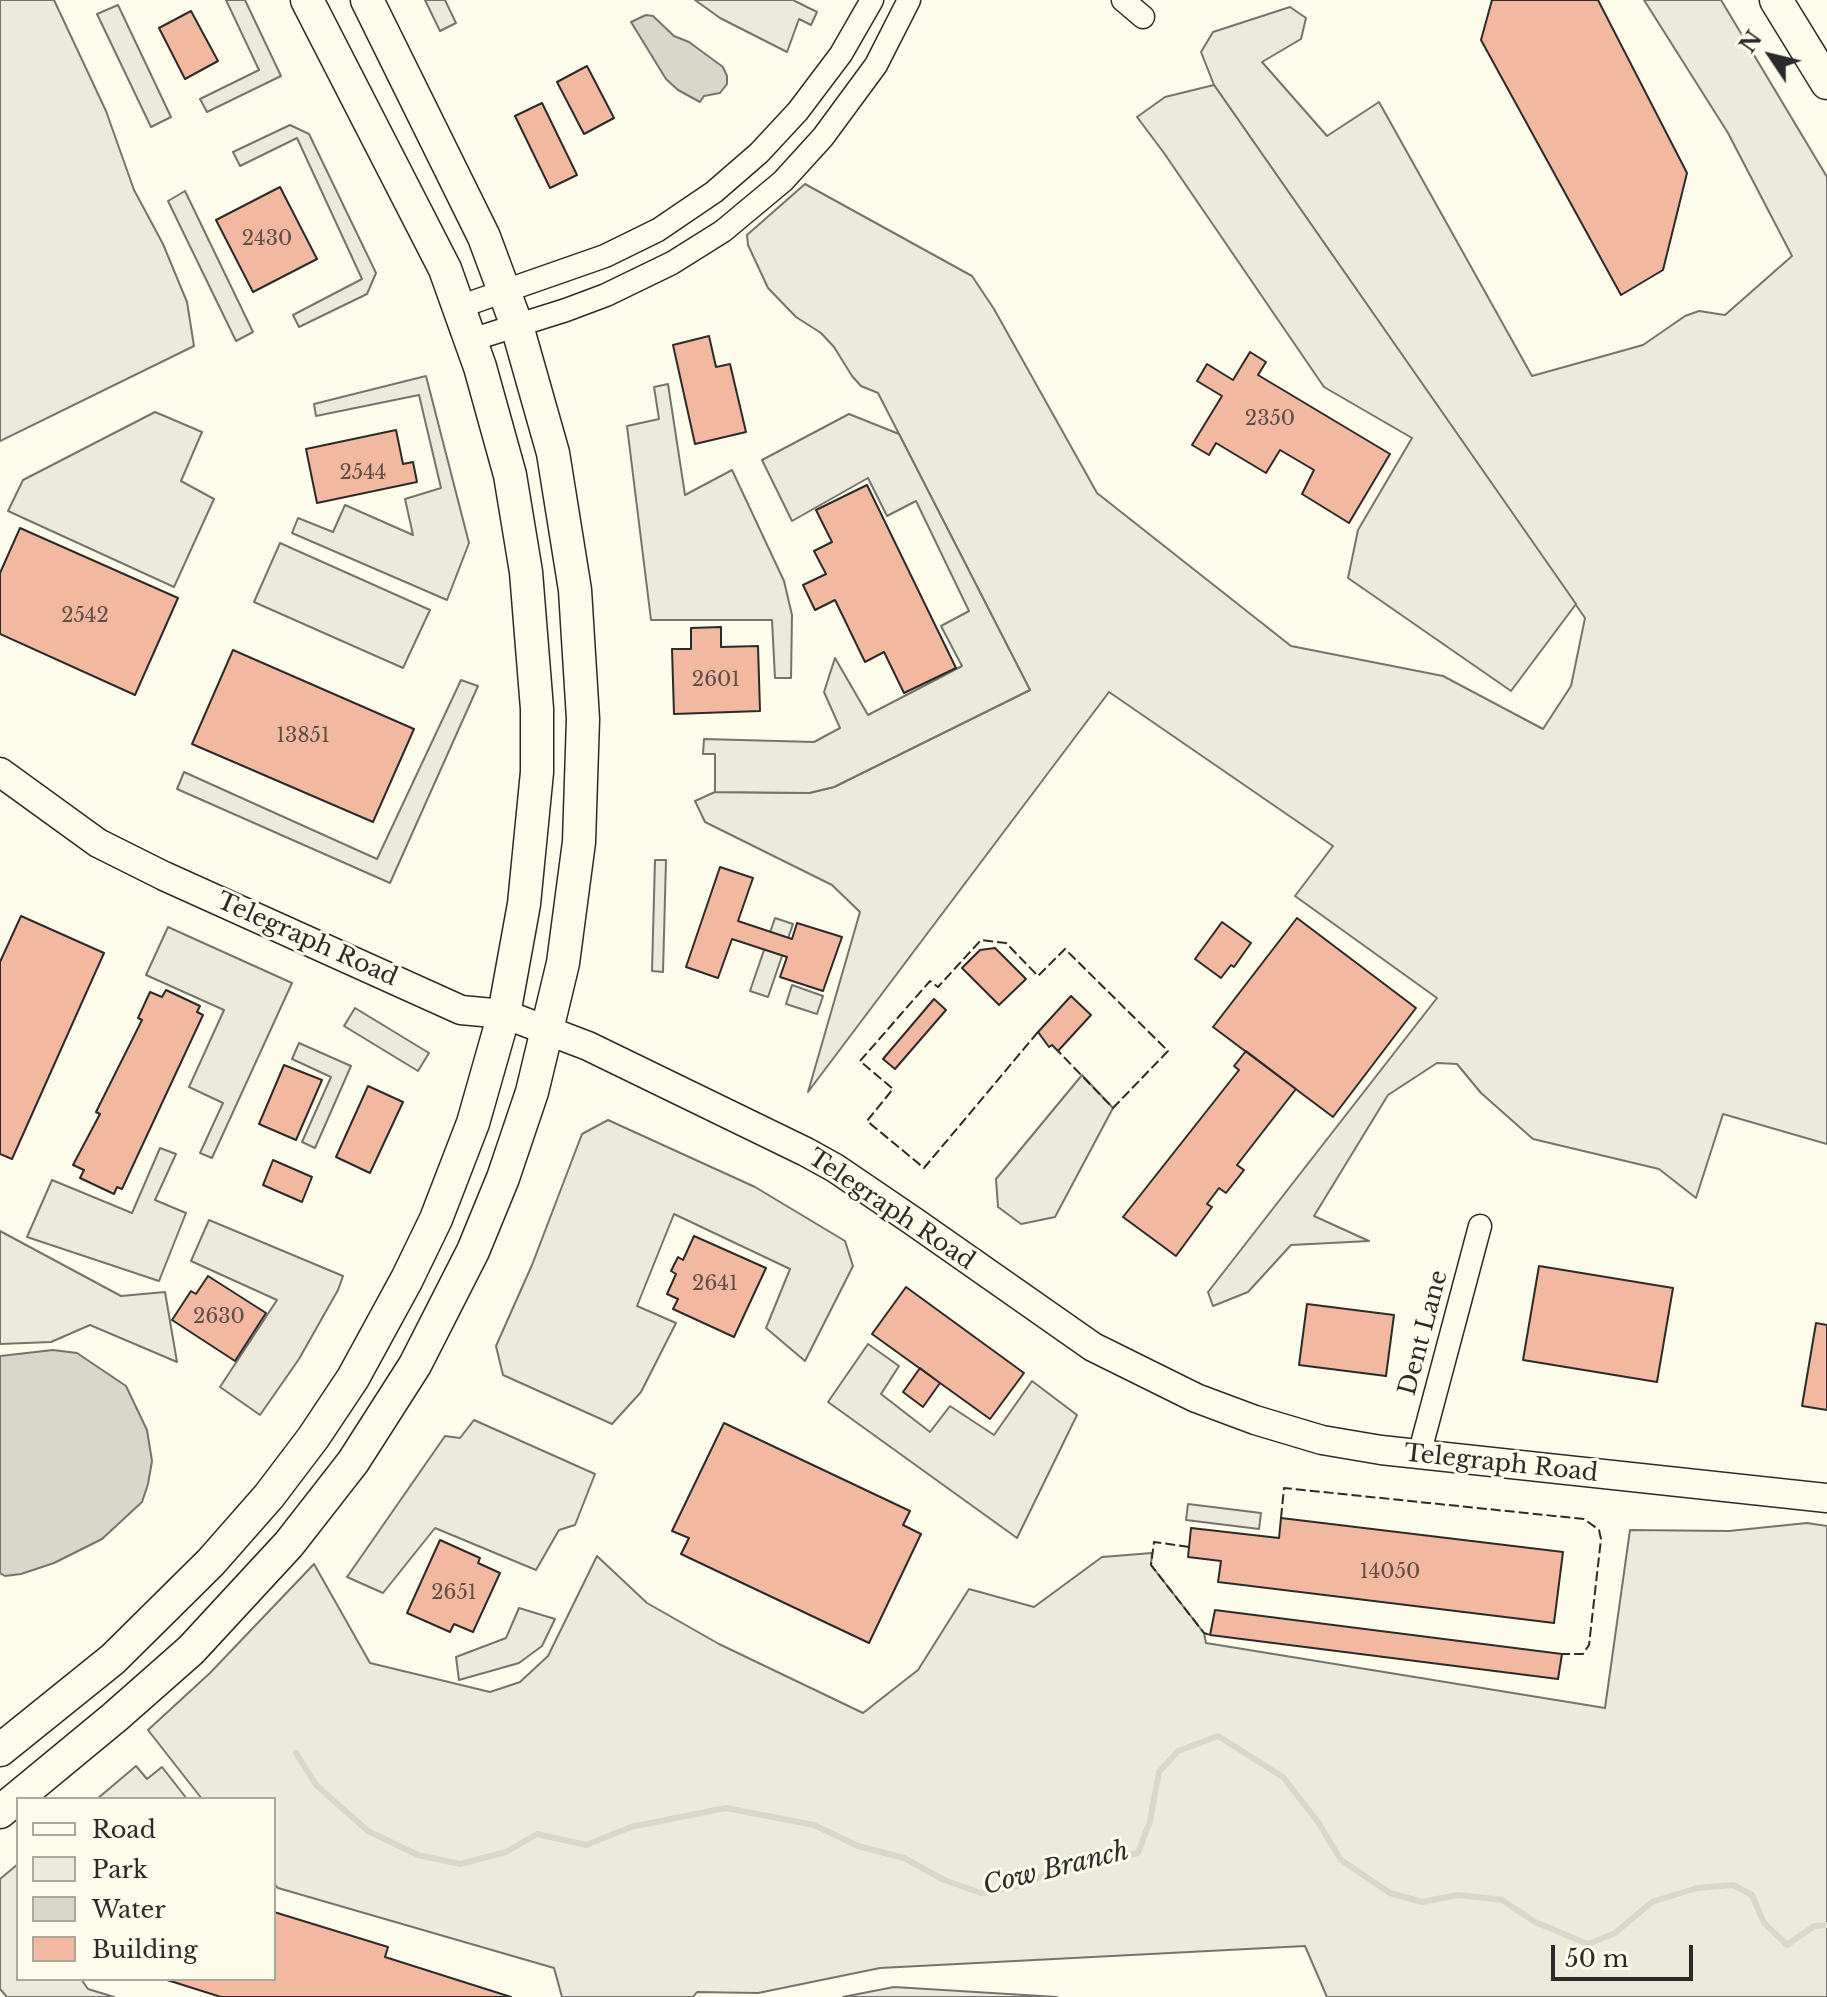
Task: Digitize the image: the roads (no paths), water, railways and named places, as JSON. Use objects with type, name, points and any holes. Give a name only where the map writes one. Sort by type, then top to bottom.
[{"type":"highway","points":[[0,1750],[89,1679],[159,1616],[269,1496],[353,1378],[436,1219],[473,1123],[504,1014],[524,904],[537,772],[537,709],[526,572],[510,475],[491,401],[445,269],[307,0]]},
{"type":"highway","points":[[18,1797],[191,1650],[289,1544],[353,1462],[415,1365],[473,1251],[532,1092],[563,963],[579,842],[582,680],[575,590],[553,453],[517,326],[484,237],[367,0]]},
{"type":"highway","points":[[1776,0],[1827,83]]},
{"type":"highway","points":[[0,1812],[16,1798]]},
{"type":"main road","name":"Telegraph Road","points":[[0,772],[98,843],[153,871],[461,1010],[504,1014],[548,1029],[697,1098],[835,1168],[1093,1347],[1196,1398],[1322,1440],[1419,1455],[1827,1498]]},
{"type":"street","points":[[459,307],[594,260],[642,239],[687,211],[735,175],[780,132],[820,84],[872,0]]},
{"type":"street","points":[[471,340],[566,310],[646,276],[703,244],[755,206],[804,159],[848,105],[876,65],[909,0]]},
{"type":"street","points":[[1123,0],[1143,17]]},
{"type":"street","name":"Dent Lane","points":[[1419,1455],[1480,1226]]},
{"type":"water","points":[[646,15],[653,16],[674,36],[689,42],[723,67],[727,84],[720,93],[704,96],[700,102],[666,79],[631,22]]},
{"type":"water","points":[[53,1350],[77,1353],[126,1386],[147,1430],[152,1461],[148,1484],[142,1502],[102,1539],[54,1563],[5,1576],[0,1573],[0,1356]]},
{"type":"waterway","name":"Cow Branch","points":[[296,1753],[316,1785],[368,1831],[418,1855],[460,1864],[506,1852],[537,1834],[586,1845],[631,1827],[726,1808],[814,1825],[858,1846],[904,1858],[944,1880],[981,1893],[1138,1853],[1150,1821],[1159,1772],[1178,1751],[1218,1736],[1283,1777],[1318,1822],[1341,1860],[1390,1893],[1422,1902],[1458,1895],[1502,1900],[1535,1922],[1588,1944],[1615,1933],[1652,1902],[1697,1888],[1733,1885],[1752,1895],[1764,1923],[1787,1945],[1814,1926],[1827,1925]]}]
